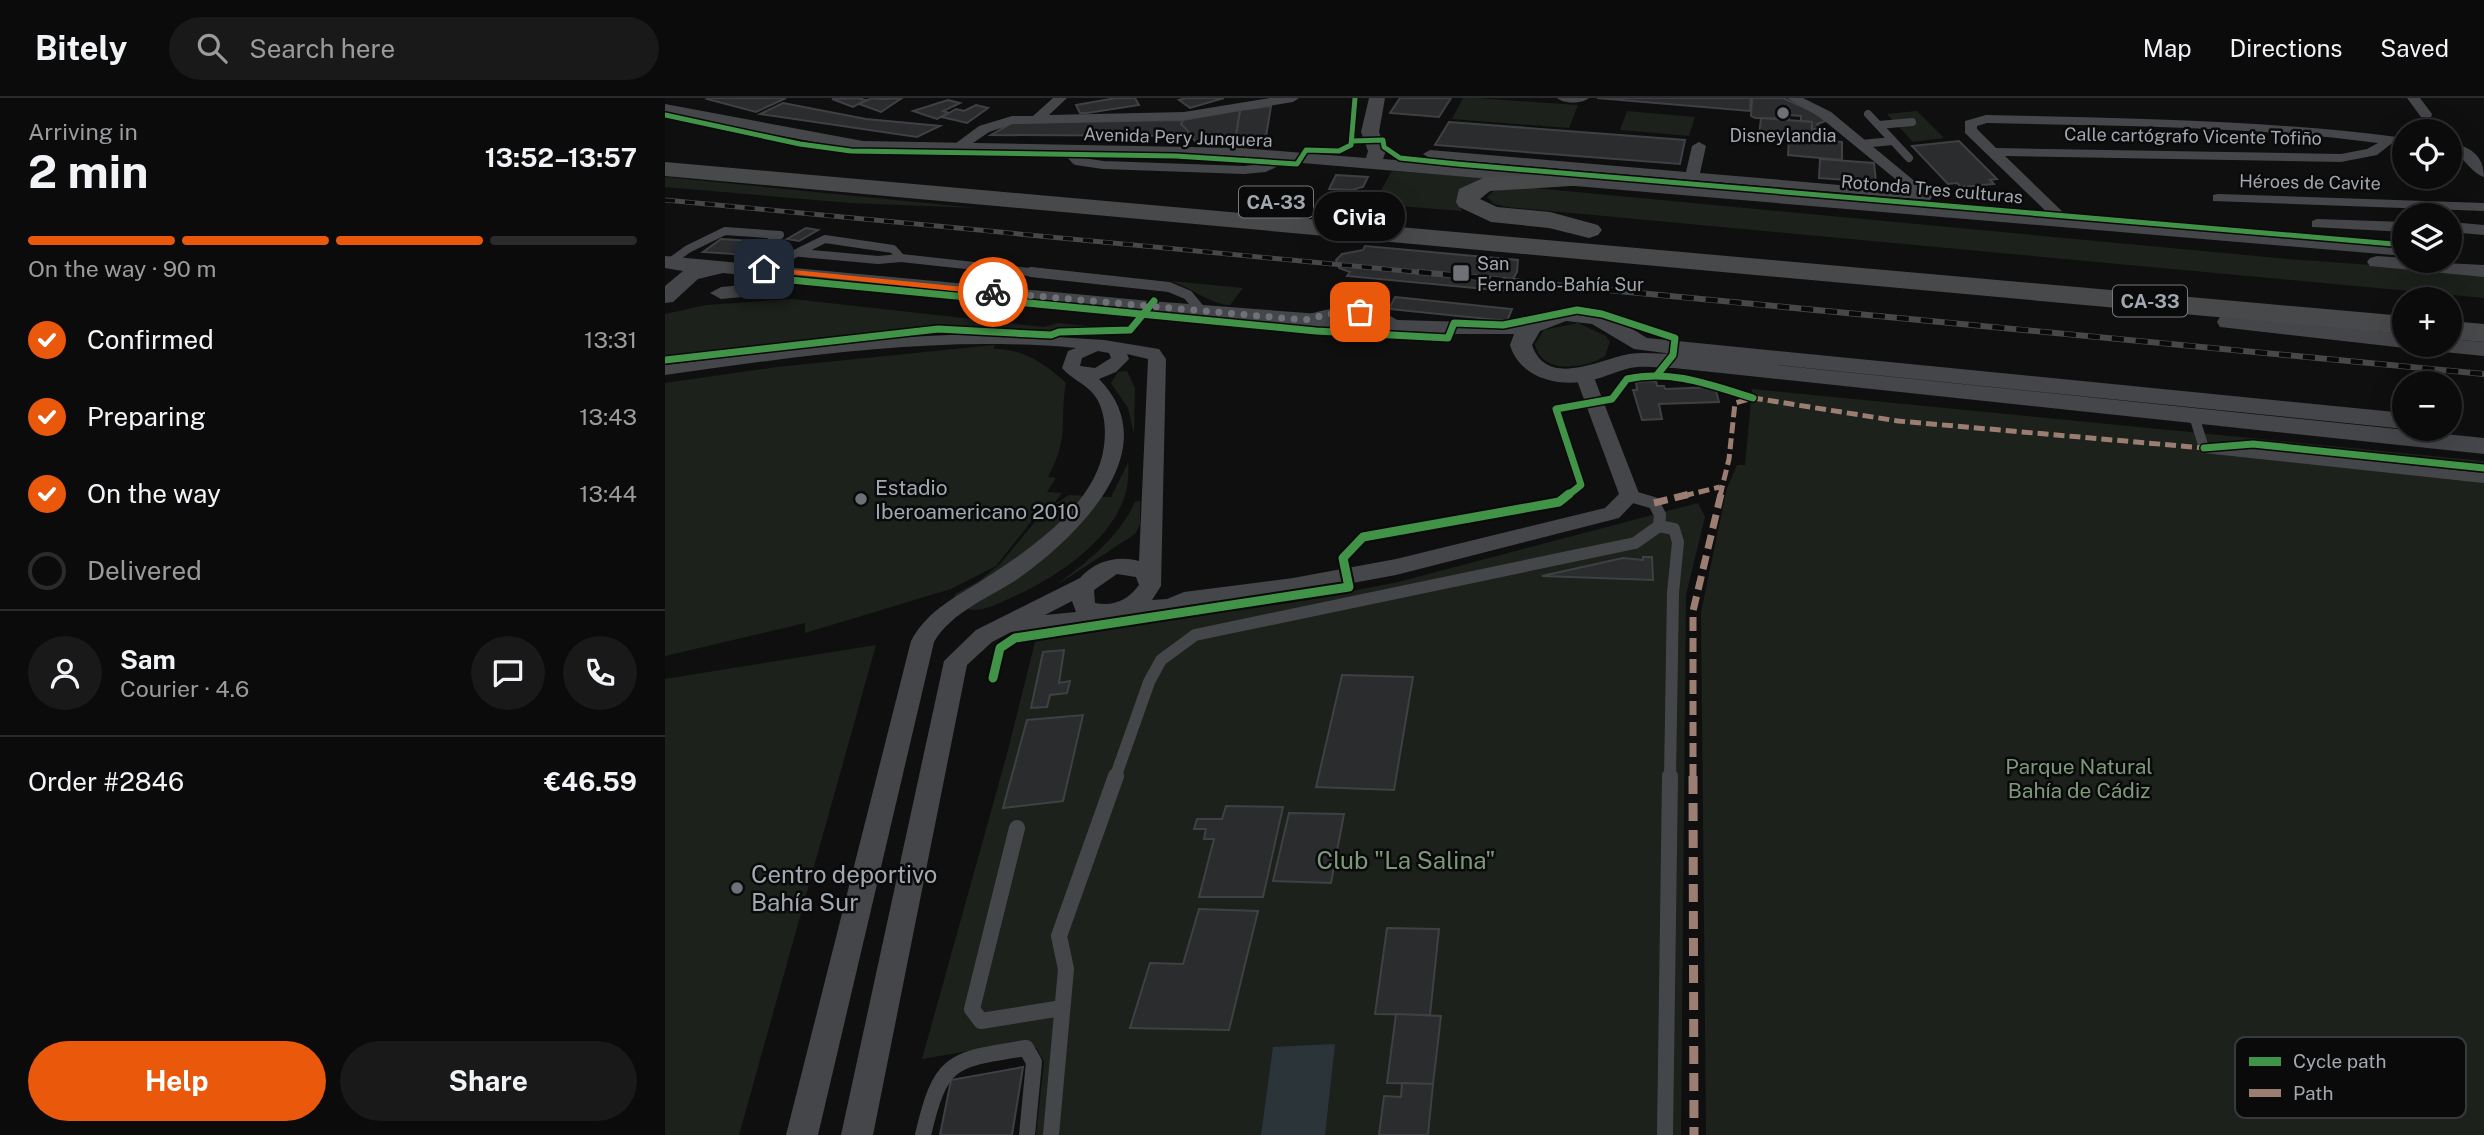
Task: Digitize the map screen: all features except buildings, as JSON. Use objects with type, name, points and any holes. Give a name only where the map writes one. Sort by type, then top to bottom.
[{"type":"highway","name":"CA-33","points":[[665,148],[2392,302]]},
{"type":"highway","name":"CA-33","points":[[665,169],[2392,325]]},
{"type":"highway","points":[[1577,180],[1485,184],[1468,194],[1468,202],[1491,214],[1550,220],[1589,230]]},
{"type":"highway","points":[[1895,279],[1944,291],[2228,322]]},
{"type":"highway","points":[[2462,308],[2484,310]]},
{"type":"highway","points":[[2462,331],[2484,333]]},
{"type":"street","points":[[667,109],[695,98]]},
{"type":"street","points":[[1037,119],[1061,98]]},
{"type":"street","points":[[955,149],[984,129],[1000,122],[1184,116],[1293,98]]},
{"type":"street","points":[[1368,150],[1377,98]]},
{"type":"street","points":[[1563,98],[1583,98]]},
{"type":"street","points":[[1793,98],[1826,115],[1861,144],[1901,194]]},
{"type":"street","points":[[2413,98],[2425,114]]},
{"type":"street","name":"Avenida Pery Junquera","points":[[667,109],[838,143],[1331,160],[1368,150],[1411,167],[1445,170]]},
{"type":"street","points":[[2064,221],[1970,130],[1973,121],[2161,123],[2335,134],[2392,141]]},
{"type":"street","name":"Calle cartógrafo Vicente Tofiño","points":[[1993,152],[2341,158],[2381,149],[2386,141]]},
{"type":"street","points":[[1692,177],[1699,146]]},
{"type":"street","points":[[2462,150],[2468,153],[2484,173]]},
{"type":"street","points":[[1430,154],[1901,194],[1925,197],[1954,212]]},
{"type":"street","points":[[1445,170],[1656,188],[1901,194],[1954,212],[2392,256]]},
{"type":"street","points":[[1656,188],[1693,197],[2392,256]]},
{"type":"street","name":"Héroes de Cavite","points":[[2218,198],[2354,204],[2421,202],[2484,207]]},
{"type":"street","points":[[2317,224],[2392,227]]},
{"type":"street","points":[[2462,229],[2484,230]]},
{"type":"street","points":[[2462,255],[2484,257]]},
{"type":"street","points":[[2462,267],[2484,271]]},
{"type":"street","points":[[721,293],[741,278],[728,269]]},
{"type":"street","points":[[672,284],[728,269],[764,269],[1202,312],[1399,327],[1500,330],[1536,324],[1565,315],[1581,315],[1597,318],[1642,344],[2392,420]]},
{"type":"street","points":[[672,284],[721,293],[777,288],[1318,337],[1501,349],[1552,373],[1584,375],[1628,362],[1674,361],[2484,446]]},
{"type":"street","points":[[2228,322],[2392,340]]},
{"type":"street","points":[[1528,360],[1522,351],[1522,338],[1536,324]]},
{"type":"street","points":[[1611,367],[1625,351],[1625,341],[1620,332]]},
{"type":"street","points":[[665,370],[888,343],[966,337],[1107,346],[1153,353],[1157,359],[1157,370],[1149,582],[1140,601],[1114,613],[1086,609],[1081,593],[1085,584]]},
{"type":"street","points":[[802,1135],[923,641],[941,614],[991,586],[1053,540],[1100,485],[1115,444],[1115,421],[1099,388],[1077,369],[1008,339]]},
{"type":"street","points":[[1077,369],[1080,351],[1107,346],[1121,355],[1112,368]]},
{"type":"street","points":[[2462,347],[2484,349]]},
{"type":"street","points":[[1077,369],[1141,364],[1157,370]]},
{"type":"street","points":[[1001,628],[1171,607],[1184,600],[1293,586],[1396,567],[1612,513],[1630,496],[1584,375]]},
{"type":"street","points":[[2462,426],[2484,428]]},
{"type":"street","points":[[857,1135],[956,661],[970,645],[1085,584],[1129,550],[1142,535],[1152,516]]},
{"type":"street","points":[[1104,569],[1127,565],[1138,567],[1149,582],[1184,600]]},
{"type":"lane","points":[[1868,114],[1909,158]]},
{"type":"lane","points":[[1879,125],[1912,122]]},
{"type":"lane","points":[[1861,144],[1893,141]]},
{"type":"lane","points":[[1445,170],[1460,156]]},
{"type":"lane","points":[[672,284],[688,249],[725,231],[780,235],[728,269]]},
{"type":"lane","points":[[764,269],[825,239],[893,249],[901,258]]},
{"type":"lane","points":[[799,253],[878,261],[901,258],[1169,288],[1188,295],[1202,312]]},
{"type":"lane","points":[[2194,416],[2204,448],[2484,478]]},
{"type":"lane","points":[[1630,496],[1654,503],[1660,514],[1660,526]]},
{"type":"lane","points":[[1051,1135],[1066,969],[1059,936],[1149,682],[1161,660],[1178,644],[1195,635],[1635,543],[1660,526],[1674,529],[1678,542],[1673,593],[1665,1135]]},
{"type":"lane","points":[[1017,828],[972,1009],[981,1021],[1062,1008]]},
{"type":"lane","points":[[923,1135],[933,1088],[956,1061],[1026,1048],[1034,1062],[1027,1135]]},
{"type":"green space","points":[[1463,98],[1578,105],[1569,128],[1452,119]]},
{"type":"green space","points":[[1627,111],[1695,117],[1689,136],[1620,130]]},
{"type":"green space","points":[[1917,111],[1944,138],[1913,142],[1887,114]]},
{"type":"green space","points":[[1392,171],[1502,179],[1458,201],[1462,211],[1373,204]]},
{"type":"green space","points":[[665,177],[977,208],[850,203],[665,187]]},
{"type":"green space","points":[[1523,187],[2392,266],[2392,273],[2484,273],[2484,298],[2462,296],[2462,287],[2392,287],[2392,289],[1507,207],[1494,204],[1487,197],[1494,191]]},
{"type":"green space","points":[[1170,281],[1243,288],[1230,305],[1215,302]]},
{"type":"green space","points":[[792,299],[1044,327],[1058,323],[1118,329],[1054,330],[1050,333],[974,327],[932,328],[665,358],[665,314],[706,305]]},
{"type":"green space","points":[[1578,323],[1606,336],[1610,342],[1605,356],[1586,364],[1565,366],[1546,361],[1539,354],[1535,344],[1544,330]]},
{"type":"green space","name":"Estadio Iberoamericano 2010","points":[[994,345],[994,349],[1014,351],[1033,359],[1066,383],[1062,440],[1048,477],[1056,478],[1047,492],[1062,493],[1053,505],[1041,509],[996,566],[951,589],[805,633],[805,623],[665,656],[665,383],[777,367]]},
{"type":"green space","points":[[1127,371],[1135,388],[1134,434],[1128,408],[1111,383],[1118,372]]},
{"type":"green space","name":"Parque Natural Bahía de Cádiz","points":[[1752,389],[2484,461],[2484,1135],[1706,1135],[1701,612],[1727,488],[1737,465],[1745,465]]},
{"type":"green space","points":[[1128,463],[1127,486],[1120,507],[1109,527],[1075,560],[1034,586],[990,607],[971,610],[953,604],[955,594],[979,581],[1000,564],[1044,511],[1069,495],[1111,497]]},
{"type":"green space","points":[[1140,501],[1140,524],[1135,534],[1057,585],[1111,538],[1135,502]]},
{"type":"green space","name":"Club \"La Salina\"","points":[[1698,503],[1705,517],[1686,595],[1681,1135],[1036,1135],[1044,1062],[1037,1049],[1026,1041],[922,1059],[1007,754],[1036,638],[1296,602],[1398,582]]},
{"type":"green space","name":"Centro deportivo Bahía Sur","points":[[876,645],[739,1135],[665,1135],[665,679]]},
{"type":"shaded area","points":[[1335,1044],[1325,1135],[1261,1135],[1273,1047]]},
{"type":"railway","points":[[665,200],[1437,274]]},
{"type":"railway","points":[[1419,272],[2484,374]]},
{"type":"marked path","points":[[1694,1135],[1693,611],[1729,459],[1735,403],[1753,398],[1898,421],[2204,448]]},
{"type":"marked path","points":[[1654,503],[1720,487]]},
{"type":"cycle path","points":[[665,115],[800,144],[851,151],[1176,156],[1297,164],[1306,150],[1339,151],[1351,145],[1355,98]]},
{"type":"cycle path","name":"Rotonda Tres culturas","points":[[1352,141],[1383,140],[1384,147],[1400,158],[1457,164],[2392,244]]},
{"type":"cycle path","points":[[741,278],[760,277],[1316,331],[1448,338],[1454,323],[1497,326],[1567,310],[1590,311],[1675,338],[1673,355],[1657,375]]},
{"type":"cycle path","points":[[665,360],[938,329],[1051,335],[1059,332],[1130,330],[1154,301]]},
{"type":"cycle path","points":[[993,678],[1000,648],[1015,638],[1220,609],[1349,587],[1343,558],[1363,537],[1559,502],[1581,485],[1556,409],[1612,399],[1627,379],[1643,375],[1675,376],[1753,398]]},
{"type":"cycle path","points":[[2204,448],[2253,444],[2484,468]]},
{"type":"way so far","points":[[993,292],[1305,320],[1328,313],[1360,312]]},
{"type":"place","name":"Disneylandia","points":[[1783,113]]},
{"type":"place","name":"San Fernando-Bahía Sur","points":[[1461,273]]},
{"type":"place","name":"Civia","points":[[1360,312]]},
{"type":"place","name":"Estadio Iberoamericano 2010","points":[[861,499]]},
{"type":"place","name":"Centro deportivo Bahía Sur","points":[[737,888]]},
{"type":"route","points":[[764,269],[993,292]]}]
